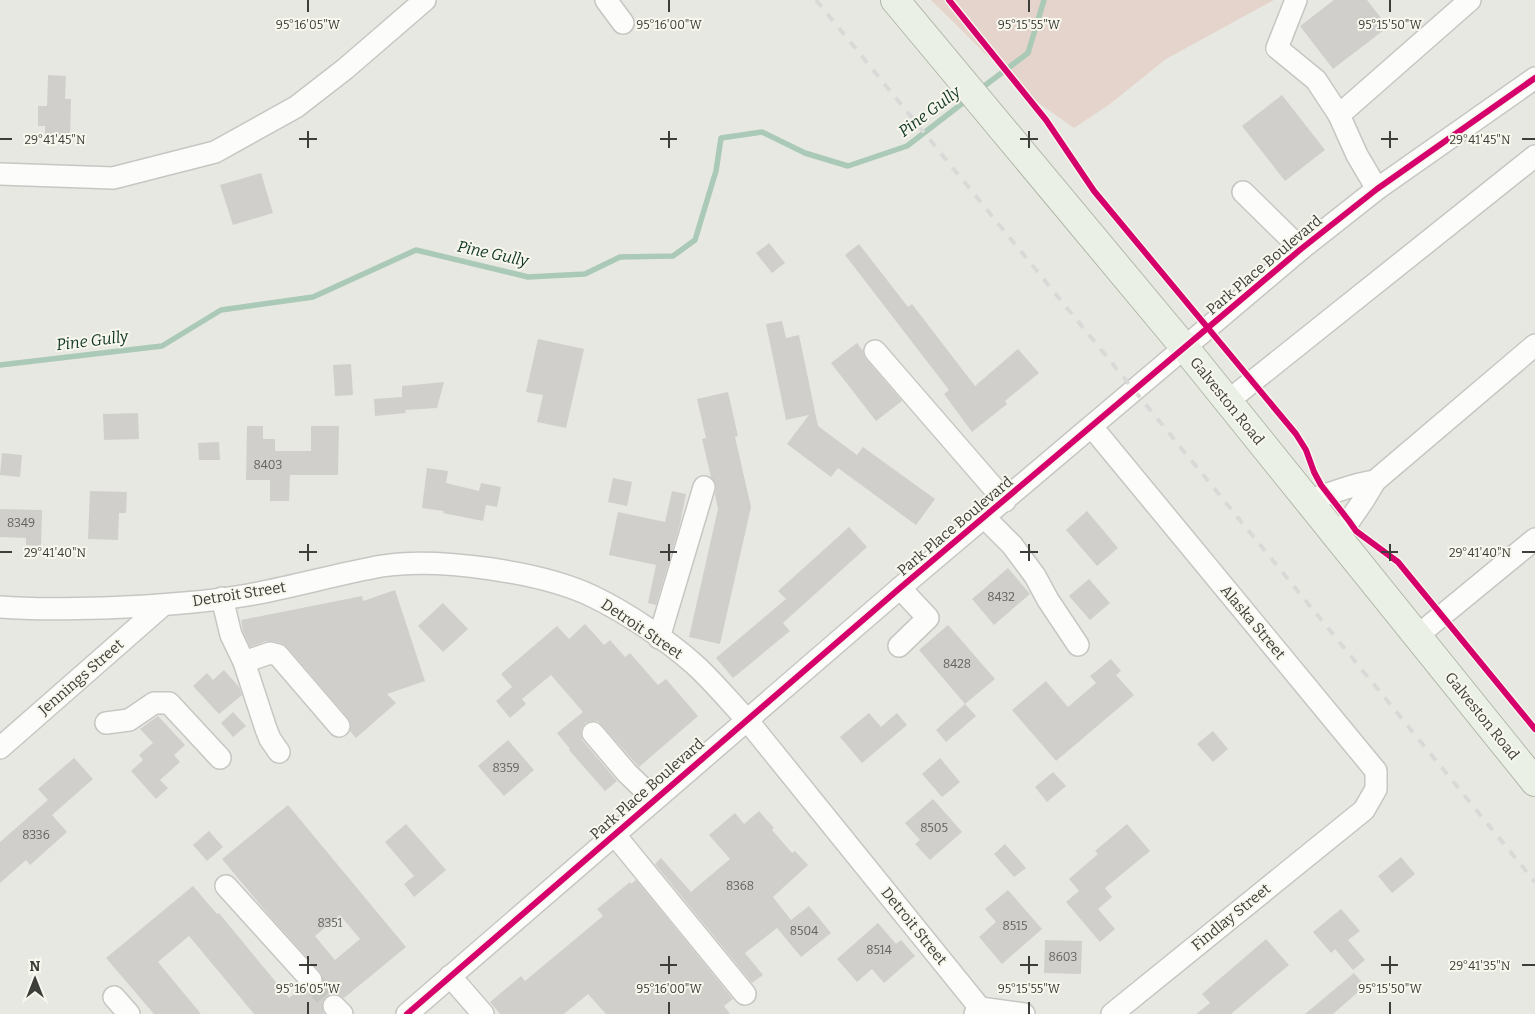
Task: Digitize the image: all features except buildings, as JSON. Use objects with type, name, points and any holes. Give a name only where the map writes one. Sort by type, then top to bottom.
[{"type":"main road","name":"Galveston Road","points":[[895,0],[1185,348],[1535,782]]},
{"type":"street","points":[[0,174],[113,178],[216,152],[296,107],[345,69],[425,0]]},
{"type":"street","points":[[606,0],[623,23]]},
{"type":"street","points":[[1296,0],[1277,48],[1316,80],[1338,114],[1357,155],[1377,188]]},
{"type":"street","points":[[1338,114],[1470,0]]},
{"type":"street","name":"Park Place Boulevard","points":[[406,1014],[900,588],[1301,249],[1377,188],[1535,78]]},
{"type":"street","points":[[1228,401],[1535,156]]},
{"type":"street","points":[[1243,192],[1301,249]]},
{"type":"street","points":[[1338,537],[1375,481],[1535,345]]},
{"type":"street","points":[[875,352],[1005,501]]},
{"type":"street","name":"Alaska Street","points":[[1092,427],[1376,771],[1376,789],[1364,810],[1350,821]]},
{"type":"street","points":[[1307,500],[1328,495],[1357,483],[1375,481]]},
{"type":"street","points":[[659,638],[704,487]]},
{"type":"street","points":[[984,518],[1012,545],[1035,576],[1048,600],[1078,645]]},
{"type":"street","points":[[1418,636],[1535,539]]},
{"type":"street","name":"Detroit Street","points":[[0,607],[37,610],[162,606],[249,595],[383,566],[424,563],[480,568],[542,578],[594,597],[642,625],[694,664],[746,720],[978,1011]]},
{"type":"street","points":[[899,646],[928,618],[900,588]]},
{"type":"street","points":[[222,598],[230,635],[244,662],[270,739],[279,752]]},
{"type":"street","name":"Jennings Street","points":[[0,748],[162,606]]},
{"type":"street","points":[[244,662],[270,653],[278,655],[339,726]]},
{"type":"street","points":[[106,723],[129,720],[154,703],[169,703],[220,758]]},
{"type":"street","points":[[593,732],[627,773],[654,800]]},
{"type":"street","name":"Findlay Street","points":[[1112,1014],[1350,821]]},
{"type":"street","points":[[614,834],[745,994]]},
{"type":"street","points":[[226,886],[311,980]]},
{"type":"street","points":[[450,976],[483,1014]]},
{"type":"street","points":[[114,997],[129,1014]]},
{"type":"street","points":[[978,1011],[1024,1014]]},
{"type":"shaded area","points":[[931,0],[1274,0],[1166,59],[1110,104],[1074,128],[1027,95]]},
{"type":"waterway","name":"Pine Gully","points":[[979,90],[1028,53],[1044,0]]},
{"type":"waterway","name":"Pine Gully","points":[[0,365],[162,346],[221,310],[313,297],[416,250],[528,277],[585,274],[620,257],[673,256],[695,240],[716,171],[721,138],[762,132],[805,153],[848,166],[907,146],[968,99]]},
{"type":"tunnel","points":[[311,980],[334,1006]]},
{"type":"railway","points":[[816,0],[1535,882]]},
{"type":"cycle path","points":[[949,0],[1046,120],[1094,191],[1296,434],[1306,450],[1321,485],[1356,531],[1398,562],[1535,729]]},
{"type":"cycle path","points":[[407,1014],[900,588],[1301,249],[1377,189],[1535,78]]}]
